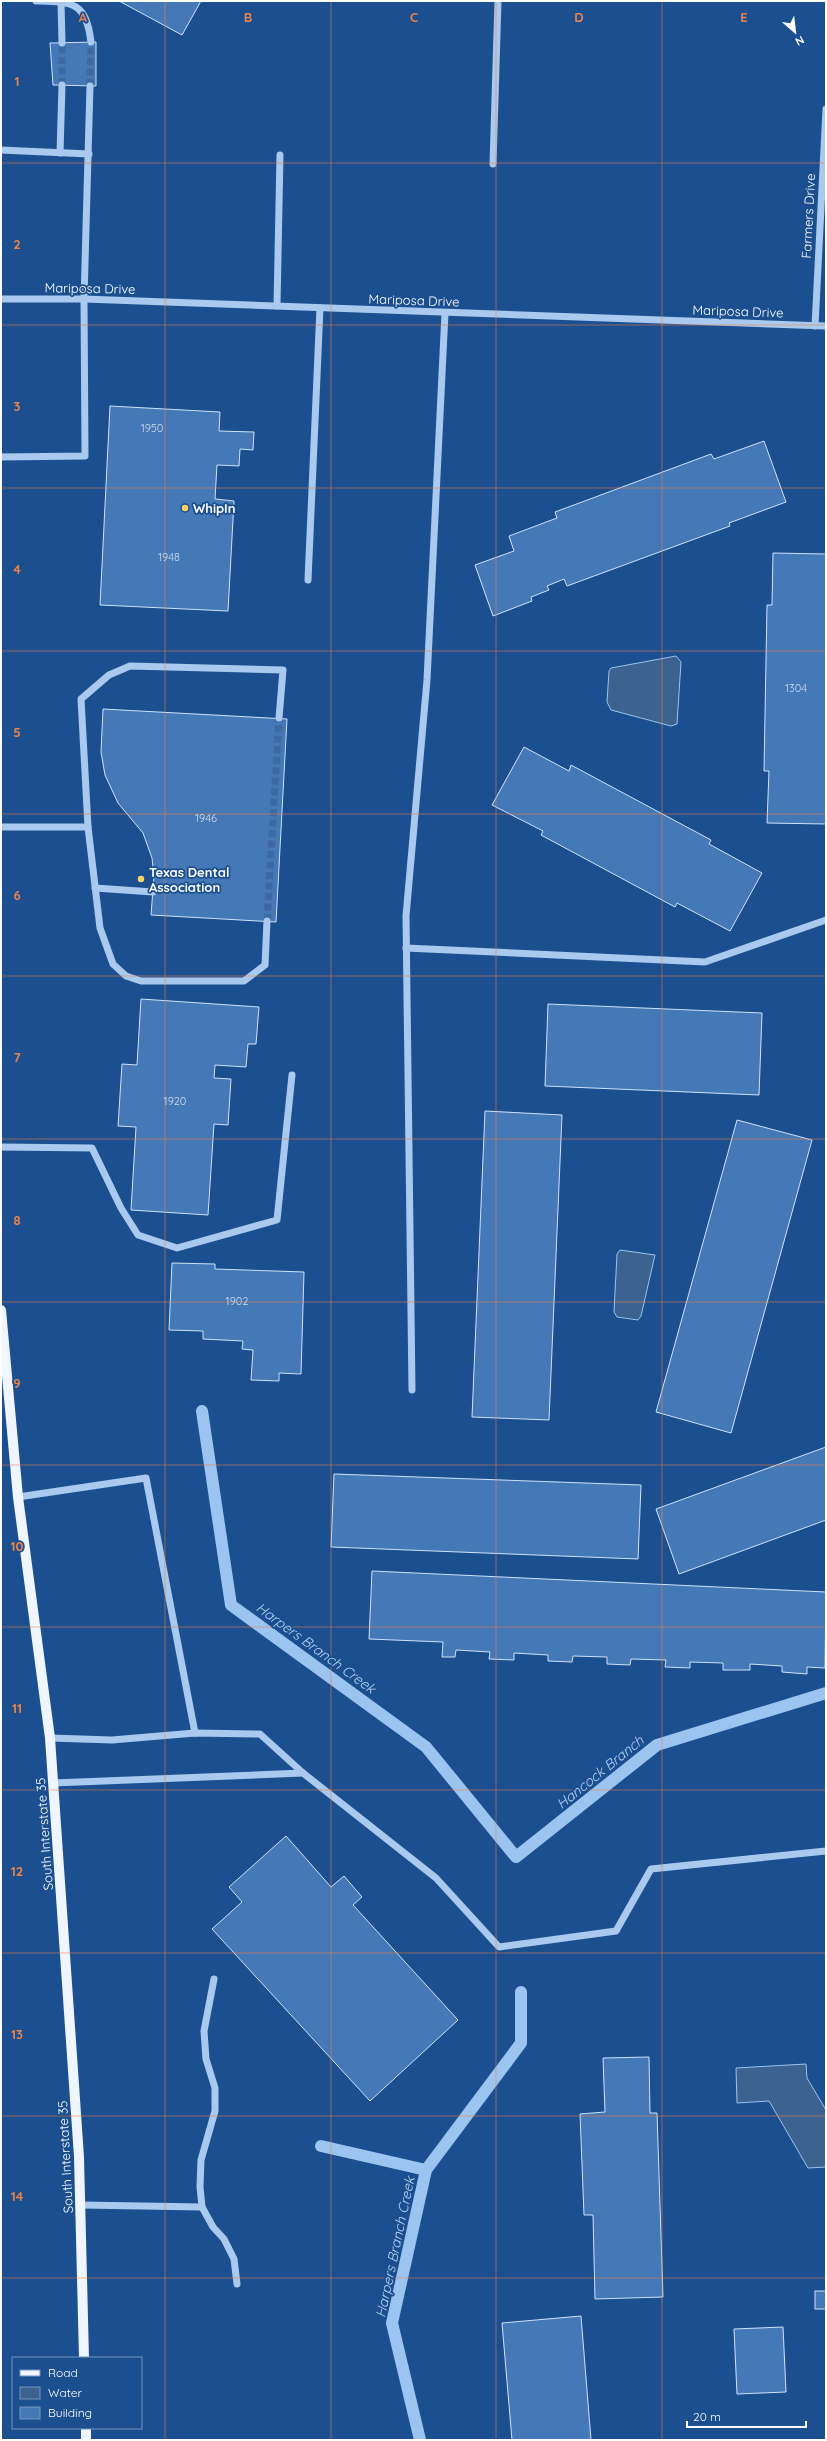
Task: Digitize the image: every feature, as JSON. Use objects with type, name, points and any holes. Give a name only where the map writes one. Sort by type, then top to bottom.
[{"type":"main road","name":"South Interstate 35","points":[[1,1310],[18,1496],[50,1738],[81,2205],[84,2357]]},
{"type":"main road","points":[[86,2429],[86,2440]]},
{"type":"street","points":[[36,1],[67,2],[77,7],[86,20],[91,42]]},
{"type":"street","points":[[493,164],[498,1]]},
{"type":"street","points":[[61,2],[62,43]]},
{"type":"street","points":[[60,153],[62,85]]},
{"type":"street","points":[[1,457],[85,456],[84,299],[90,86]]},
{"type":"street","name":"Farmers Drive","points":[[815,326],[826,108]]},
{"type":"street","points":[[1,150],[88,154]]},
{"type":"street","points":[[277,306],[280,155]]},
{"type":"street","name":"Mariposa Drive","points":[[1,299],[84,299],[826,326]]},
{"type":"street","points":[[308,580],[320,308]]},
{"type":"street","points":[[412,1390],[406,916],[427,680],[445,313]]},
{"type":"street","points":[[267,921],[265,965],[244,981],[141,981],[126,976],[113,964],[100,928],[95,888],[88,827],[81,699],[109,675],[130,666],[283,670],[280,718]]},
{"type":"street","points":[[1,827],[88,827]]},
{"type":"street","points":[[95,888],[153,892]]},
{"type":"street","points":[[406,948],[705,962],[826,920]]},
{"type":"street","points":[[1,1147],[92,1148],[121,1208],[138,1235],[177,1248],[277,1220],[292,1075]]},
{"type":"street","points":[[18,1496],[146,1478],[195,1732]]},
{"type":"street","points":[[50,1738],[112,1740],[195,1732],[260,1734],[303,1772],[436,1878],[499,1947],[616,1931],[651,1869],[826,1851]]},
{"type":"street","points":[[53,1783],[303,1772]]},
{"type":"street","points":[[214,1979],[204,2031],[206,2059],[215,2088],[215,2111],[201,2160],[202,2207],[213,2227],[224,2239],[234,2259],[237,2284]]},
{"type":"street","points":[[81,2205],[202,2207]]},
{"type":"water","points":[[676,656],[681,662],[677,724],[671,726],[611,710],[607,702],[609,671],[611,668]]},
{"type":"water","points":[[620,1250],[655,1255],[641,1316],[638,1320],[617,1317],[614,1312],[617,1254]]},
{"type":"water","points":[[806,2064],[807,2078],[826,2110],[826,2167],[808,2168],[769,2101],[737,2103],[736,2068]]},
{"type":"building","points":[[119,1],[201,1],[182,35]]},
{"type":"building","points":[[96,42],[96,86],[53,85],[50,43]]},
{"type":"building","points":[[110,406],[220,412],[219,431],[254,432],[253,450],[240,449],[239,466],[217,465],[215,499],[234,501],[228,611],[100,605]]},
{"type":"building","points":[[764,441],[786,502],[729,523],[730,526],[567,586],[564,579],[547,586],[549,590],[531,597],[532,601],[493,616],[475,565],[514,551],[509,536],[557,518],[555,512],[711,454],[714,459]]},
{"type":"building","points":[[773,553],[826,554],[826,824],[767,823],[769,771],[764,771],[767,605],[772,605]]},
{"type":"building","points":[[103,709],[287,719],[276,922],[151,915],[154,876],[152,858],[143,833],[118,803],[105,775],[101,752]]},
{"type":"building","points":[[524,747],[569,771],[571,765],[711,840],[709,844],[762,873],[730,931],[677,903],[675,907],[541,835],[543,831],[492,805]]},
{"type":"building","points":[[141,999],[259,1007],[256,1044],[248,1044],[246,1067],[215,1065],[214,1078],[231,1079],[228,1125],[214,1124],[208,1215],[131,1210],[136,1127],[118,1126],[122,1064],[137,1065]]},
{"type":"building","points":[[548,1004],[762,1013],[759,1095],[545,1086]]},
{"type":"building","points":[[485,1111],[562,1115],[549,1420],[472,1417]]},
{"type":"building","points":[[737,1120],[812,1140],[731,1433],[656,1412]]},
{"type":"building","points":[[172,1263],[215,1264],[215,1269],[304,1272],[301,1374],[279,1373],[279,1381],[251,1380],[253,1350],[242,1349],[243,1341],[203,1339],[203,1331],[169,1330]]},
{"type":"building","points":[[826,1447],[826,1520],[679,1574],[656,1509]]},
{"type":"building","points":[[334,1474],[641,1485],[638,1559],[331,1547]]},
{"type":"building","points":[[372,1571],[826,1592],[825,1668],[807,1667],[807,1674],[782,1672],[782,1666],[750,1664],[750,1670],[723,1670],[723,1663],[690,1662],[690,1668],[665,1667],[666,1660],[631,1659],[630,1665],[607,1664],[607,1657],[573,1656],[572,1662],[548,1661],[548,1655],[514,1653],[514,1660],[489,1659],[490,1652],[456,1650],[455,1657],[442,1657],[443,1642],[369,1639]]},
{"type":"building","points":[[286,1836],[331,1887],[344,1876],[362,1897],[353,1905],[458,2020],[370,2101],[212,1929],[242,1902],[229,1887]]},
{"type":"building","points":[[649,2057],[650,2113],[657,2113],[663,2297],[595,2299],[593,2215],[584,2215],[580,2114],[605,2112],[603,2058]]},
{"type":"building","points":[[815,2291],[826,2291],[826,2309],[815,2309]]},
{"type":"building","points":[[581,2316],[591,2440],[512,2440],[502,2323]]},
{"type":"building","points":[[783,2327],[786,2392],[737,2394],[734,2329]]},
{"type":"waterway","name":"Harpers Branch Creek","points":[[202,1411],[231,1605],[426,1747],[516,1857],[657,1745],[826,1693]]},
{"type":"waterway","name":"Harpers Branch Creek","points":[[420,2440],[392,2323],[426,2170],[521,2043],[521,1992]]},
{"type":"waterway","points":[[321,2146],[426,2170]]},
{"type":"tunnel","points":[[90,86],[91,42]]},
{"type":"tunnel","points":[[62,43],[62,85]]},
{"type":"tunnel","points":[[267,921],[279,718]]},
{"type":"place","name":"WhipIn","points":[[185,508]]},
{"type":"place","name":"Texas Dental Association","points":[[141,879]]},
{"type":"water label","name":"Hancock Branch","points":[[600,1772]]}]
